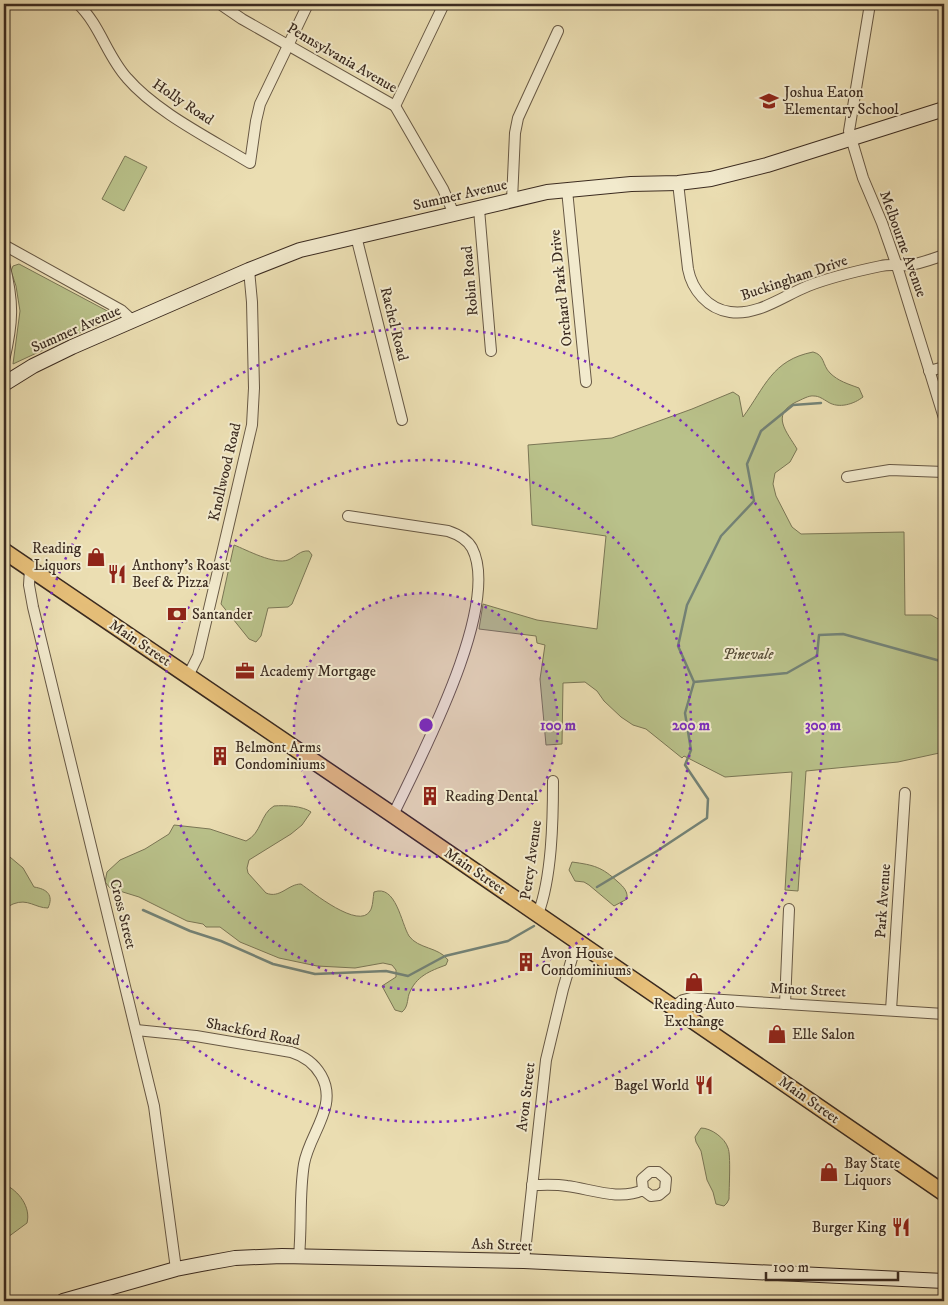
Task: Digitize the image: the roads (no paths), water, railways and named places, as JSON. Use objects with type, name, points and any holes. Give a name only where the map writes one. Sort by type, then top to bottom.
[{"type":"main road","name":"Main Street","points":[[4,551],[944,1193]]},
{"type":"street","name":"Holly Road","points":[[78,4],[92,20],[119,69],[142,93],[157,106],[250,163],[260,104],[288,44]]},
{"type":"street","name":"Pennsylvania Avenue","points":[[220,4],[395,106],[443,189],[454,214]]},
{"type":"street","points":[[288,44],[308,4]]},
{"type":"street","points":[[395,106],[444,4]]},
{"type":"street","name":"Melbourne Avenue","points":[[870,4],[848,126],[850,138],[870,197],[882,223],[897,266],[944,418]]},
{"type":"street","points":[[512,200],[515,133],[518,118],[558,31]]},
{"type":"street","name":"Summer Avenue","points":[[4,381],[133,321],[249,270],[300,250],[548,192],[631,184],[678,183],[733,174],[944,109]]},
{"type":"street","name":"Buckingham Drive","points":[[678,183],[690,280],[704,299],[720,309],[738,312],[754,310],[823,281],[883,266],[913,265],[944,255]]},
{"type":"street","name":"Orchard Park Drive","points":[[567,190],[586,382]]},
{"type":"street","name":"Robin Road","points":[[479,209],[491,351]]},
{"type":"street","name":"Rachel Road","points":[[356,236],[402,420]]},
{"type":"street","points":[[4,245],[123,310],[133,321]]},
{"type":"street","points":[[4,263],[12,307],[4,362]]},
{"type":"street","name":"Knollwood Road","points":[[188,676],[198,657],[252,425],[254,388],[252,302],[249,270]]},
{"type":"street","points":[[929,371],[944,366]]},
{"type":"street","points":[[847,477],[890,470],[944,472]]},
{"type":"street","points":[[348,516],[448,531],[468,542],[477,561],[478,581],[475,605],[458,672],[439,718],[393,815]]},
{"type":"street","name":"Cross Street","points":[[30,569],[29,585],[33,607],[154,1106],[176,1269]]},
{"type":"street","name":"Percy Avenue","points":[[538,914],[543,900],[547,876],[552,827],[553,780]]},
{"type":"street","name":"Park Avenue","points":[[891,1010],[904,793]]},
{"type":"street","points":[[785,1004],[789,909]]},
{"type":"street","name":"Avon Street","points":[[524,1261],[547,1054],[562,990],[577,941]]},
{"type":"street","name":"Minot Street","points":[[673,1007],[682,1000],[691,998],[944,1014]]},
{"type":"street","name":"Shackford Road","points":[[136,1030],[196,1036],[291,1052],[305,1058],[318,1071],[324,1080],[327,1096],[325,1112],[308,1147],[305,1160],[299,1256]]},
{"type":"street","points":[[532,1185],[566,1186],[610,1194],[633,1194],[643,1190]]},
{"type":"street","name":"Ash Street","points":[[63,1301],[176,1269],[235,1258],[265,1256],[524,1261],[944,1281]]},
{"type":"waterway","points":[[694,682],[678,646],[687,605],[721,536],[754,501],[747,464],[761,431],[793,405],[821,403]]},
{"type":"waterway","points":[[597,887],[707,818],[708,799],[685,765],[691,750],[685,713],[694,682],[787,673],[817,656],[819,635],[843,634],[944,662]]},
{"type":"waterway","points":[[143,910],[273,964],[315,974],[386,971],[408,976],[445,956],[508,941],[534,926]]},
{"type":"place","name":"Joshua Eaton Elementary School","points":[[769,101]]},
{"type":"place","name":"Reading Liquors","points":[[96,557]]},
{"type":"place","name":"Anthony's Roast Beef & Pizza","points":[[117,574]]},
{"type":"place","name":"Santander","points":[[177,614]]},
{"type":"place","name":"Academy Mortgage","points":[[245,671]]},
{"type":"place","name":"Belmont Arms Condominiums","points":[[220,756]]},
{"type":"place","name":"Reading Dental","points":[[430,796]]},
{"type":"place","name":"Avon House Condominiums","points":[[526,962]]},
{"type":"place","name":"Reading Auto Exchange","points":[[694,982]]},
{"type":"place","name":"Elle Salon","points":[[777,1034]]},
{"type":"place","name":"Bagel World","points":[[704,1085]]},
{"type":"place","name":"Bay State Liquors","points":[[829,1172]]},
{"type":"place","name":"Burger King","points":[[901,1227]]},
{"type":"park label","name":"Pinevale","points":[[748,654]]}]
